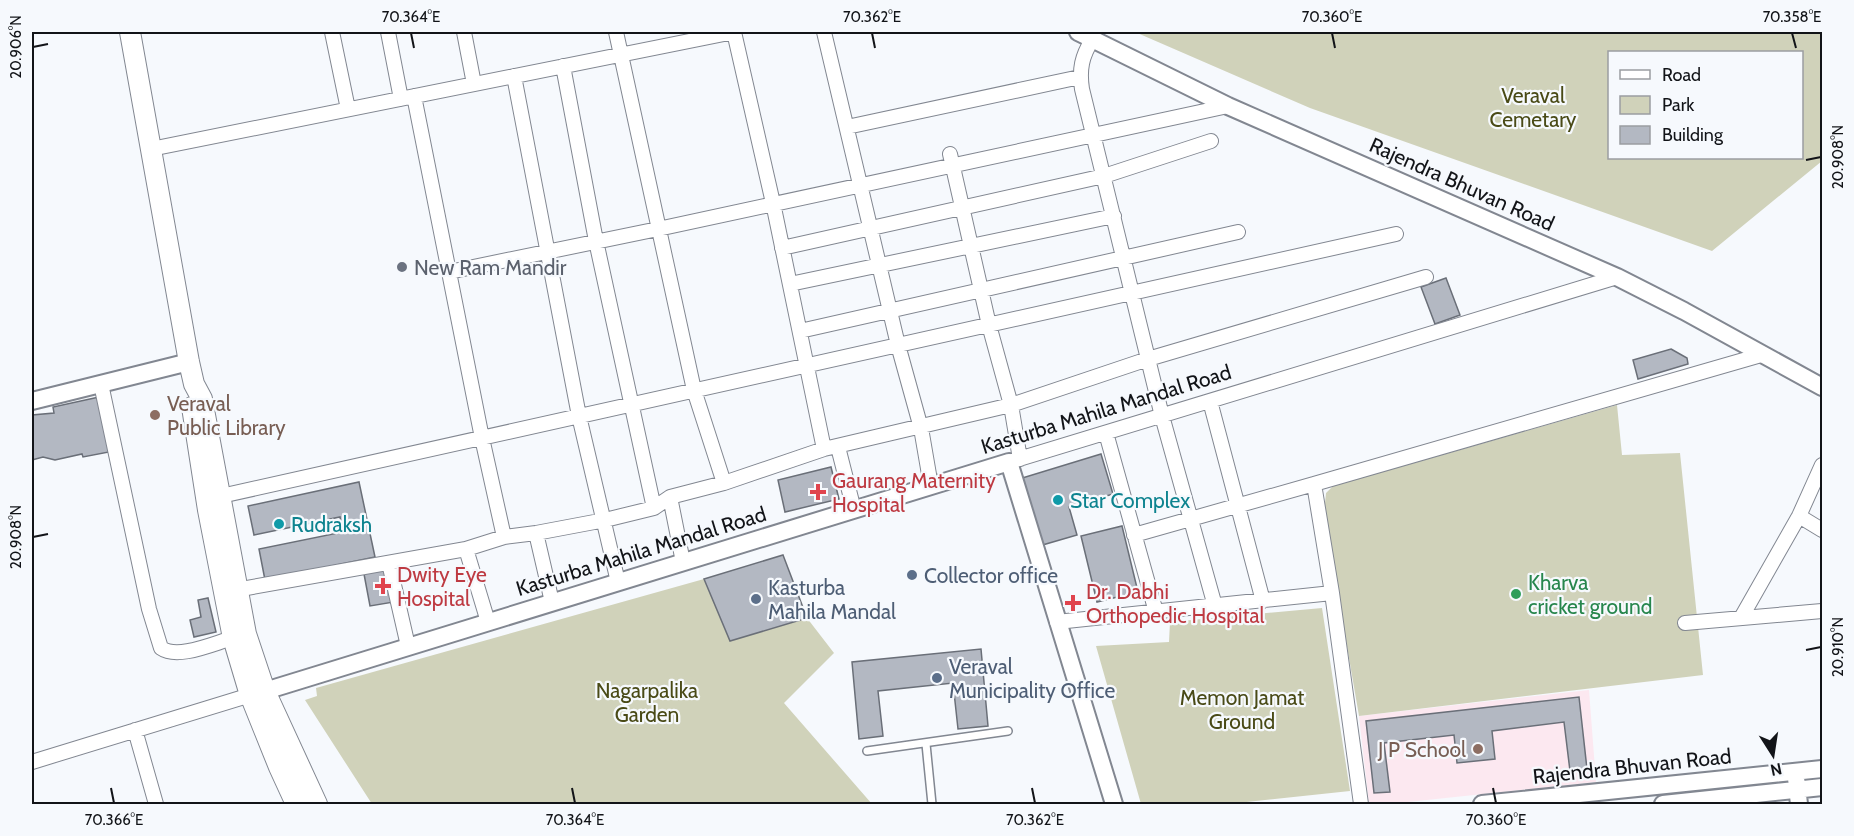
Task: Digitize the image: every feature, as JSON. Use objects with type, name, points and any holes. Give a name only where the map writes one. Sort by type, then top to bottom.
[{"type":"main road","points":[[130,32],[189,362],[194,384],[202,399],[214,497],[231,591],[233,638],[258,693],[317,804]]},
{"type":"main road","points":[[231,591],[246,634],[258,693],[279,767],[296,804]]},
{"type":"street","points":[[332,32],[348,109]]},
{"type":"street","points":[[388,32],[408,97],[449,272],[504,537]]},
{"type":"street","points":[[464,32],[474,84]]},
{"type":"street","points":[[616,32],[694,390],[724,483]]},
{"type":"street","points":[[151,149],[734,32],[773,204],[806,366],[831,448],[854,510]]},
{"type":"street","points":[[824,32],[898,345],[921,428],[931,486]]},
{"type":"street","points":[[1085,36],[1080,77],[1162,416],[1215,606]]},
{"type":"street","name":"Rajendra Bhuvan Road","points":[[1085,36],[1228,106],[1617,277],[1822,387]]},
{"type":"street","points":[[563,66],[596,241],[654,508]]},
{"type":"street","points":[[514,76],[579,416],[618,582]]},
{"type":"street","points":[[847,127],[1080,77]]},
{"type":"street","points":[[449,272],[860,185],[951,160],[1094,134],[1228,106]]},
{"type":"street","points":[[782,248],[1104,176],[1211,141]]},
{"type":"street","points":[[951,160],[989,325],[1011,405],[1014,461],[1057,622],[1114,804]]},
{"type":"street","points":[[790,284],[1114,216]]},
{"type":"street","points":[[800,331],[1238,232]]},
{"type":"street","points":[[214,497],[1396,234]]},
{"type":"street","points":[[231,591],[466,549],[504,537],[605,520],[654,508],[670,497],[724,483],[831,448],[1011,405],[1148,359],[1426,277]]},
{"type":"street","name":"Kasturba Mahila Mandal Road","points":[[258,693],[1617,277]]},
{"type":"street","points":[[1134,534],[1761,355]]},
{"type":"street","points":[[32,401],[189,362]]},
{"type":"street","points":[[101,384],[149,609],[161,648],[166,652],[182,652],[233,638]]},
{"type":"street","points":[[1210,401],[1263,601]]},
{"type":"street","points":[[1106,433],[1156,612]]},
{"type":"street","points":[[1741,618],[1799,516],[1822,465]]},
{"type":"street","points":[[1314,484],[1332,593],[1361,804]]},
{"type":"street","points":[[670,497],[683,562]]},
{"type":"street","points":[[1799,516],[1822,530]]},
{"type":"street","points":[[536,533],[552,602]]},
{"type":"street","points":[[466,549],[488,622]]},
{"type":"street","points":[[389,563],[408,646]]},
{"type":"street","points":[[1057,622],[1332,593]]},
{"type":"street","points":[[1685,623],[1822,611]]},
{"type":"street","points":[[32,762],[258,693]]},
{"type":"street","points":[[135,730],[156,804]]},
{"type":"street","name":"Rajendra Bhuvan Road","points":[[1482,804],[1822,769]]},
{"type":"street","points":[[1788,772],[1790,797]]},
{"type":"street","points":[[1663,804],[1790,797],[1822,787]]},
{"type":"lane","points":[[867,751],[1008,731]]},
{"type":"lane","points":[[926,744],[932,804]]},
{"type":"shaded area","name":"J P School","points":[[1589,690],[1596,782],[1389,804],[1369,804],[1359,716]]},
{"type":"green space","name":"Veraval Cemetary","points":[[1135,32],[1822,32],[1822,161],[1712,251],[1310,108]]},
{"type":"green space","name":"Kharva cricket ground","points":[[1617,405],[1622,455],[1680,453],[1703,675],[1359,716],[1324,513],[1326,493],[1333,486]]},
{"type":"green space","name":"Nagarpalika Garden","points":[[704,579],[730,641],[807,618],[834,653],[784,703],[872,804],[372,804],[305,700],[317,696],[316,688]]},
{"type":"green space","name":"Memon Jamat Ground","points":[[1322,608],[1350,791],[1228,804],[1141,804],[1096,646],[1169,642],[1170,622]]},
{"type":"building","points":[[1446,278],[1460,315],[1435,324],[1421,287]]},
{"type":"building","points":[[1671,349],[1687,358],[1688,364],[1638,379],[1633,360]]},
{"type":"building","points":[[99,397],[109,452],[83,457],[82,454],[55,460],[43,457],[32,460],[32,415],[54,413],[53,407]]},
{"type":"building","name":"Star Complex","points":[[1101,454],[1113,494],[1069,507],[1077,535],[1039,546],[1019,479]]},
{"type":"building","points":[[831,467],[839,499],[785,512],[778,480]]},
{"type":"building","name":"Rudraksh","points":[[359,482],[375,557],[265,580],[259,549],[343,532],[340,517],[254,535],[248,506]]},
{"type":"building","points":[[1122,526],[1138,592],[1097,602],[1081,536]]},
{"type":"building","name":"Kasturba Mahila Mandal","points":[[783,555],[807,618],[730,641],[704,579]]},
{"type":"building","points":[[388,569],[394,602],[370,606],[364,574]]},
{"type":"building","points":[[208,598],[216,632],[194,637],[190,620],[201,617],[198,600]]},
{"type":"building","points":[[981,649],[988,726],[958,729],[953,683],[878,691],[883,736],[859,739],[852,662]]},
{"type":"building","points":[[1579,697],[1587,769],[1570,771],[1564,722],[1492,731],[1495,759],[1457,763],[1454,735],[1384,743],[1390,792],[1374,793],[1366,721]]},
{"type":"place","name":"New Ram Mandir","points":[[402,267]]},
{"type":"place","name":"Veraval Public Library","points":[[155,415]]},
{"type":"place","name":"Gaurang Maternity Hospital","points":[[818,492]]},
{"type":"place","name":"Star Complex","points":[[1058,500]]},
{"type":"place","name":"Rudraksh","points":[[279,524]]},
{"type":"place","name":"Collector office","points":[[912,575]]},
{"type":"place","name":"Dwity Eye Hospital","points":[[383,586]]},
{"type":"place","name":"Kharva cricket ground","points":[[1516,594]]},
{"type":"place","name":"Kasturba Mahila Mandal","points":[[756,599]]},
{"type":"place","name":"Dr. Dabhi Orthopedic Hospital","points":[[1073,603]]},
{"type":"place","name":"Veraval Municipality Office","points":[[937,678]]},
{"type":"place","name":"J P School","points":[[1478,749]]}]
